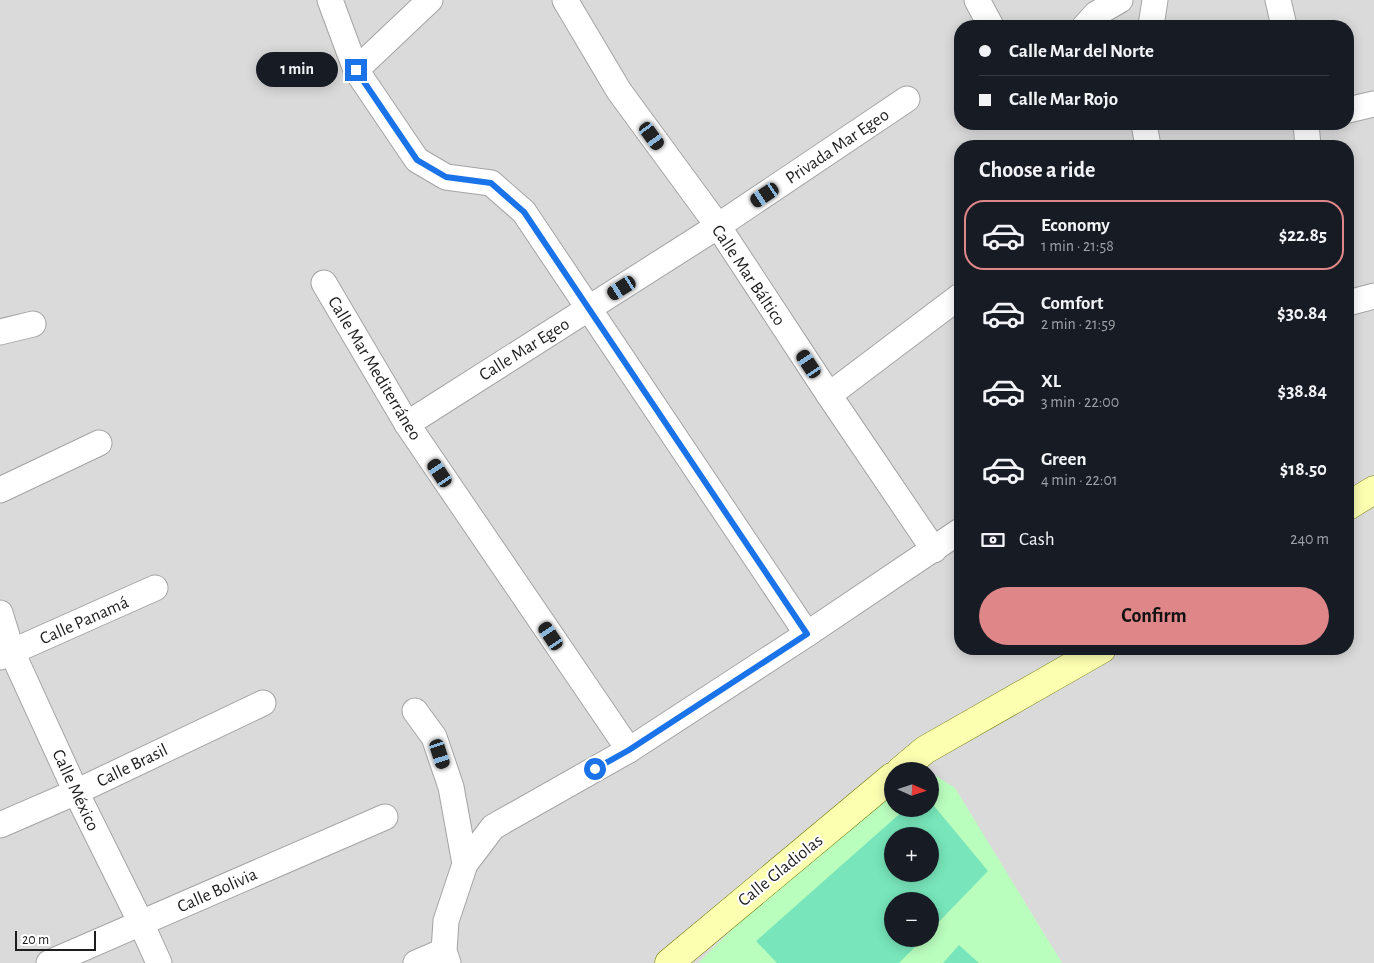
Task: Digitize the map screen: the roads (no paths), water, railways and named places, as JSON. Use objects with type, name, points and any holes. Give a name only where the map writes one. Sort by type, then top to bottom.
[{"type":"street","points":[[330,0],[356,70],[417,160],[446,177],[491,183],[524,212],[807,634]]},
{"type":"street","points":[[356,70],[430,0]]},
{"type":"street","name":"Calle Mar Báltico","points":[[565,0],[619,91],[718,226],[934,550]]},
{"type":"street","points":[[977,0],[988,20]]},
{"type":"street","points":[[1090,20],[1096,14],[1120,0]]},
{"type":"street","points":[[1152,20],[1155,0]]},
{"type":"street","points":[[1278,0],[1283,20]]},
{"type":"street","name":"Privada Mar Egeo","points":[[718,226],[907,99]]},
{"type":"street","points":[[1354,109],[1374,104]]},
{"type":"street","name":"Calle Mar Egeo","points":[[407,424],[718,226]]},
{"type":"street","name":"Calle Mar Mediterráneo","points":[[324,283],[407,424],[629,750]]},
{"type":"street","points":[[1354,301],[1374,296]]},
{"type":"street","points":[[830,395],[954,301]]},
{"type":"street","points":[[0,332],[33,324]]},
{"type":"street","points":[[0,490],[99,443]]},
{"type":"street","points":[[1354,502],[1374,490]]},
{"type":"street","points":[[416,963],[446,957],[446,921],[465,864],[494,827],[629,750],[954,536]]},
{"type":"street","name":"Calle Panamá","points":[[6,654],[155,588]]},
{"type":"street","name":"Calle México","points":[[0,613],[6,654],[141,923],[159,963]]},
{"type":"street","points":[[911,762],[925,750],[1091,655]]},
{"type":"street","name":"Calle Brasil","points":[[0,824],[76,792],[263,703]]},
{"type":"street","points":[[415,711],[434,737],[451,787],[465,864]]},
{"type":"street","name":"Calle Gladiolas","points":[[669,963],[884,784]]},
{"type":"street","name":"Calle Bolivia","points":[[49,963],[385,817]]}]
